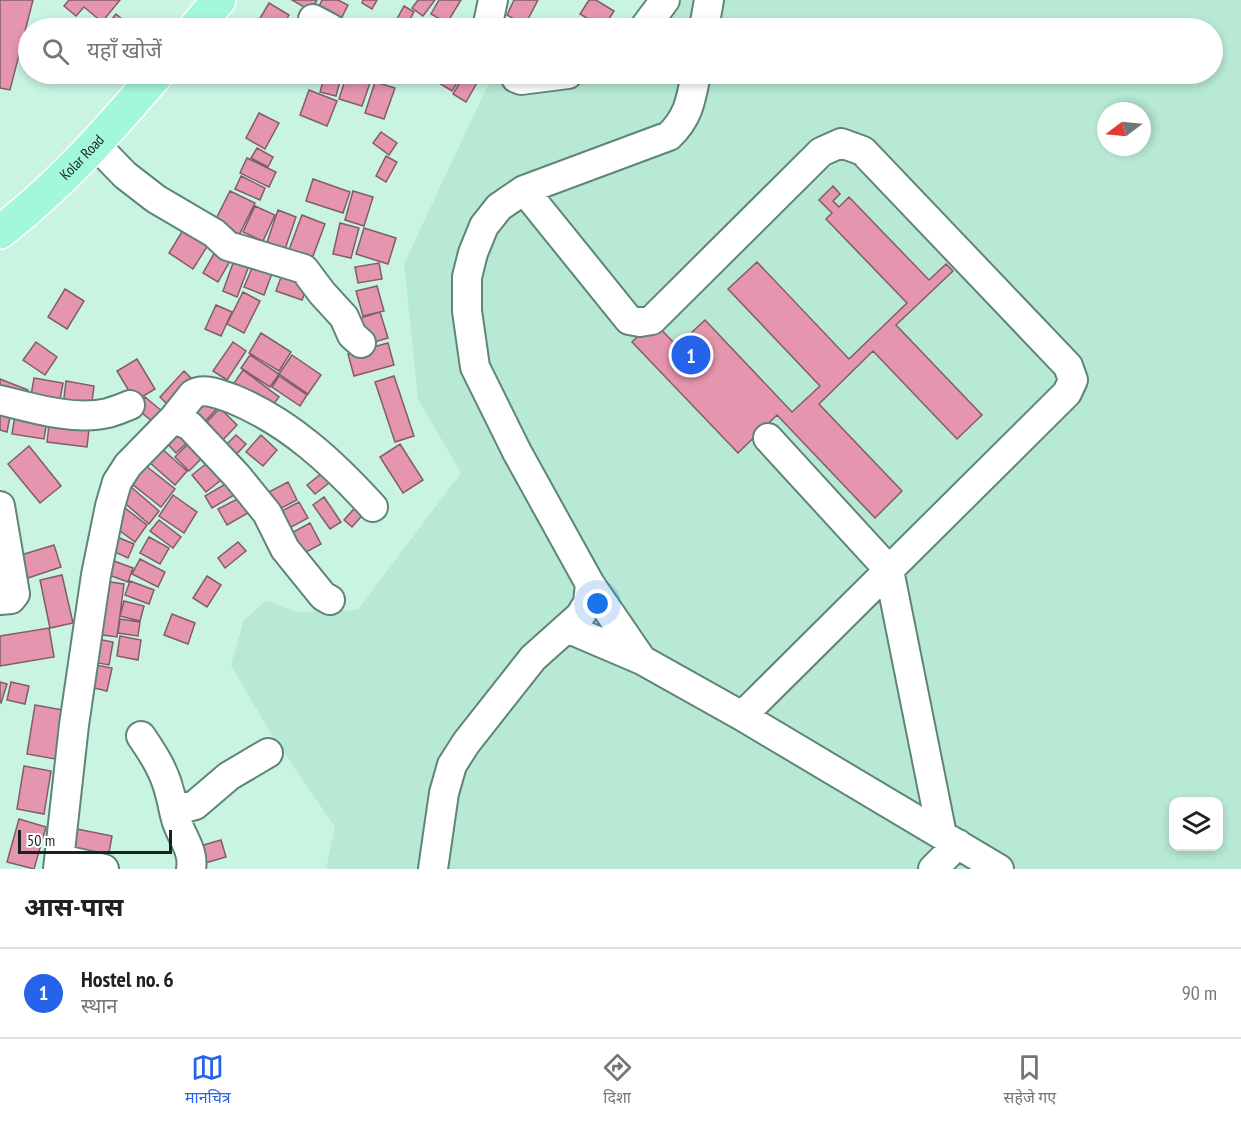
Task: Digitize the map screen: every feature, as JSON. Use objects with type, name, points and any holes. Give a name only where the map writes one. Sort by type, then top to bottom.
[{"type":"main road","points":[[204,18],[219,0]]},
{"type":"main road","name":"Kolar Road","points":[[0,232],[35,206],[96,145],[148,84]]},
{"type":"street","points":[[489,18],[493,0]]},
{"type":"street","points":[[652,18],[665,0]]},
{"type":"street","points":[[706,18],[709,0]]},
{"type":"street","points":[[642,660],[590,584],[517,452],[475,368],[467,311],[467,277],[473,253],[484,226],[499,207],[524,190],[669,136],[680,126],[687,112],[694,84]]},
{"type":"street","points":[[524,190],[629,320],[640,322],[652,320],[821,152],[841,143],[863,151],[1068,366],[1073,380],[1067,393],[742,716]]},
{"type":"street","points":[[96,145],[125,175],[156,199],[214,232],[228,246],[304,269],[344,317],[352,335],[361,343]]},
{"type":"street","points":[[104,869],[59,864],[74,725],[96,575],[110,506],[117,482],[128,465],[174,418],[193,394],[203,391],[225,396],[260,410],[332,464],[374,507]]},
{"type":"street","points":[[0,400],[77,416],[106,414],[130,405]]},
{"type":"street","points":[[174,418],[190,426],[237,476],[267,513],[285,549],[323,597],[330,600]]},
{"type":"street","points":[[768,438],[889,570],[950,840],[933,869]]},
{"type":"street","points":[[0,506],[15,594],[11,599],[0,600]]},
{"type":"street","points":[[433,869],[444,793],[452,765],[466,743],[533,658],[580,616],[588,603],[590,584]]},
{"type":"street","points":[[567,628],[642,660],[742,716],[999,869]]},
{"type":"street","points":[[141,736],[161,768],[178,825],[189,851],[191,869]]},
{"type":"street","points":[[174,811],[195,805],[229,776],[268,753]]},
{"type":"shaded area","points":[[667,0],[1241,0],[1241,869],[326,869],[335,827],[270,732],[231,665],[244,620],[266,601],[297,612],[358,610],[461,473],[418,399],[404,264],[488,85],[1223,84],[1223,18],[652,18]]},
{"type":"building","points":[[0,0],[33,0],[28,18],[18,18],[18,59],[10,90],[0,88]]},
{"type":"building","points":[[69,0],[120,0],[105,18],[97,18],[84,7],[76,16],[64,6]]},
{"type":"building","points":[[292,0],[317,0],[311,11]]},
{"type":"building","points":[[322,0],[338,0],[348,5],[342,18],[320,18],[315,15]]},
{"type":"building","points":[[363,0],[377,0],[372,9],[362,3]]},
{"type":"building","points":[[418,0],[435,0],[423,16],[412,8]]},
{"type":"building","points":[[439,0],[461,0],[450,18],[438,18],[431,14]]},
{"type":"building","points":[[514,0],[538,0],[529,18],[512,18],[507,15]]},
{"type":"building","points":[[589,0],[596,0],[614,11],[609,18],[587,18],[580,14]]},
{"type":"building","points":[[269,3],[289,15],[287,18],[260,18]]},
{"type":"building","points":[[404,6],[414,12],[411,18],[397,18]]},
{"type":"building","points":[[322,84],[339,84],[336,96],[320,92]]},
{"type":"building","points":[[344,84],[370,84],[362,106],[339,99]]},
{"type":"building","points":[[374,84],[395,88],[384,119],[365,113]]},
{"type":"building","points":[[441,84],[457,84],[452,91]]},
{"type":"building","points":[[459,84],[476,84],[466,102],[453,94]]},
{"type":"building","points":[[309,90],[337,101],[327,126],[300,115]]},
{"type":"building","points":[[259,113],[279,123],[265,149],[246,138]]},
{"type":"building","points":[[381,132],[397,143],[389,155],[373,143]]},
{"type":"building","points":[[257,148],[273,157],[268,167],[251,158]]},
{"type":"building","points":[[386,156],[397,162],[386,182],[376,176]]},
{"type":"building","points":[[247,158],[276,172],[269,187],[240,173]]},
{"type":"building","points":[[241,176],[265,188],[260,200],[235,189]]},
{"type":"building","points":[[313,179],[350,192],[343,213],[306,201]]},
{"type":"building","points":[[833,186],[840,194],[833,201],[839,207],[849,197],[929,280],[946,264],[953,271],[896,325],[982,415],[957,439],[873,351],[819,404],[902,491],[875,518],[777,415],[738,453],[632,342],[653,321],[677,346],[705,320],[792,412],[820,386],[728,289],[757,262],[849,359],[907,303],[826,219],[832,213],[819,200]]},
{"type":"building","points":[[230,191],[255,203],[238,237],[213,225]]},
{"type":"building","points":[[353,191],[373,197],[364,226],[345,220]]},
{"type":"building","points":[[255,206],[275,215],[263,241],[243,232]]},
{"type":"building","points":[[278,210],[296,217],[283,255],[265,248]]},
{"type":"building","points":[[302,215],[325,224],[310,264],[287,255]]},
{"type":"building","points":[[188,222],[213,237],[193,269],[169,253]]},
{"type":"building","points":[[340,223],[359,228],[351,258],[333,254]]},
{"type":"building","points":[[364,228],[396,238],[388,264],[356,254]]},
{"type":"building","points":[[219,245],[234,254],[218,282],[203,273]]},
{"type":"building","points":[[237,252],[252,258],[237,297],[223,291]]},
{"type":"building","points":[[255,261],[274,268],[264,295],[244,287]]},
{"type":"building","points":[[379,263],[382,279],[358,283],[355,267]]},
{"type":"building","points":[[284,269],[310,278],[302,300],[276,291]]},
{"type":"building","points":[[377,286],[384,311],[363,316],[356,291]]},
{"type":"building","points":[[65,289],[84,301],[67,329],[48,317]]},
{"type":"building","points":[[243,292],[260,301],[244,333],[227,324]]},
{"type":"building","points":[[216,305],[232,312],[221,336],[205,329]]},
{"type":"building","points":[[380,312],[388,338],[364,345],[357,319]]},
{"type":"building","points":[[261,333],[291,352],[279,371],[249,353]]},
{"type":"building","points":[[36,342],[57,357],[45,375],[23,360]]},
{"type":"building","points":[[233,342],[246,351],[227,380],[213,371]]},
{"type":"building","points":[[388,343],[394,365],[354,376],[348,354]]},
{"type":"building","points":[[250,355],[279,374],[270,387],[241,368]]},
{"type":"building","points":[[292,355],[321,375],[308,394],[279,374]]},
{"type":"building","points":[[137,359],[155,389],[135,401],[117,371]]},
{"type":"building","points":[[243,370],[279,397],[269,410],[234,383]]},
{"type":"building","points":[[184,371],[198,385],[174,411],[160,397]]},
{"type":"building","points":[[279,376],[307,395],[300,406],[272,387]]},
{"type":"building","points":[[394,376],[414,436],[395,442],[375,382]]},
{"type":"building","points":[[34,378],[63,383],[59,406],[30,401]]},
{"type":"building","points":[[0,379],[28,390],[22,405],[0,396]]},
{"type":"building","points":[[66,381],[94,386],[91,410],[63,406]]},
{"type":"building","points":[[211,395],[221,404],[201,426],[191,417]]},
{"type":"building","points":[[145,397],[169,417],[160,428],[136,408]]},
{"type":"building","points":[[0,404],[12,407],[7,432],[0,430]]},
{"type":"building","points":[[220,408],[237,425],[219,444],[202,427]]},
{"type":"building","points":[[16,409],[48,414],[44,439],[12,434]]},
{"type":"building","points":[[50,416],[90,420],[87,447],[47,442]]},
{"type":"building","points":[[180,423],[193,437],[176,453],[164,440]]},
{"type":"building","points":[[236,435],[246,444],[231,460],[221,450]]},
{"type":"building","points":[[261,435],[277,450],[263,466],[246,452]]},
{"type":"building","points":[[196,436],[210,450],[189,471],[175,457]]},
{"type":"building","points":[[400,444],[423,480],[403,493],[380,457]]},
{"type":"building","points":[[29,446],[61,486],[40,503],[8,464]]},
{"type":"building","points":[[161,448],[187,471],[175,485],[149,462]]},
{"type":"building","points":[[211,460],[225,477],[206,492],[192,475]]},
{"type":"building","points":[[141,462],[175,489],[161,507],[127,480]]},
{"type":"building","points":[[331,466],[339,475],[315,494],[307,485]]},
{"type":"building","points":[[234,479],[241,491],[212,508],[205,496]]},
{"type":"building","points":[[288,482],[297,500],[270,514],[261,496]]},
{"type":"building","points":[[131,487],[159,511],[149,524],[120,499]]},
{"type":"building","points":[[247,494],[255,509],[227,525],[218,509]]},
{"type":"building","points":[[173,495],[197,512],[184,533],[159,516]]},
{"type":"building","points":[[324,497],[341,522],[330,529],[313,505]]},
{"type":"building","points":[[299,502],[308,518],[282,532],[274,515]]},
{"type":"building","points":[[360,502],[368,509],[352,527],[344,520]]},
{"type":"building","points":[[121,505],[147,525],[135,542],[108,522]]},
{"type":"building","points":[[159,520],[181,537],[173,548],[150,531]]},
{"type":"building","points":[[310,523],[321,544],[295,558],[284,537]]},
{"type":"building","points":[[110,534],[134,544],[128,558],[104,547]]},
{"type":"building","points":[[149,537],[169,548],[160,564],[140,553]]},
{"type":"building","points":[[238,542],[246,551],[225,568],[218,558]]},
{"type":"building","points":[[54,545],[61,567],[28,578],[21,555]]},
{"type":"building","points":[[103,557],[133,568],[128,582],[98,571]]},
{"type":"building","points":[[140,559],[165,572],[158,587],[132,574]]},
{"type":"building","points":[[62,575],[73,623],[50,628],[40,580]]},
{"type":"building","points":[[207,576],[221,585],[207,607],[193,598]]},
{"type":"building","points":[[103,581],[124,584],[117,637],[96,634]]},
{"type":"building","points":[[130,581],[154,590],[149,604],[125,595]]},
{"type":"building","points":[[124,601],[144,606],[140,621],[120,616]]},
{"type":"building","points":[[172,614],[195,623],[188,644],[164,635]]},
{"type":"building","points":[[120,619],[140,622],[138,636],[118,633]]},
{"type":"building","points":[[49,628],[54,657],[0,666],[0,636]]},
{"type":"building","points":[[120,636],[141,640],[138,660],[117,656]]},
{"type":"building","points":[[92,638],[113,642],[109,665],[87,661]]},
{"type":"building","points":[[90,664],[112,668],[107,691],[86,686]]},
{"type":"building","points":[[0,682],[7,684],[1,703],[0,702]]},
{"type":"building","points":[[11,682],[29,686],[25,704],[7,700]]},
{"type":"building","points":[[35,705],[63,710],[55,759],[27,754]]},
{"type":"building","points":[[24,766],[51,771],[44,814],[17,809]]},
{"type":"building","points":[[19,819],[46,827],[34,869],[7,862]]},
{"type":"building","points":[[77,829],[112,836],[107,863],[72,856]]},
{"type":"building","points":[[221,840],[226,857],[198,865],[193,848]]},
{"type":"place","name":"Hostel no. 6","points":[[691,355]]}]
